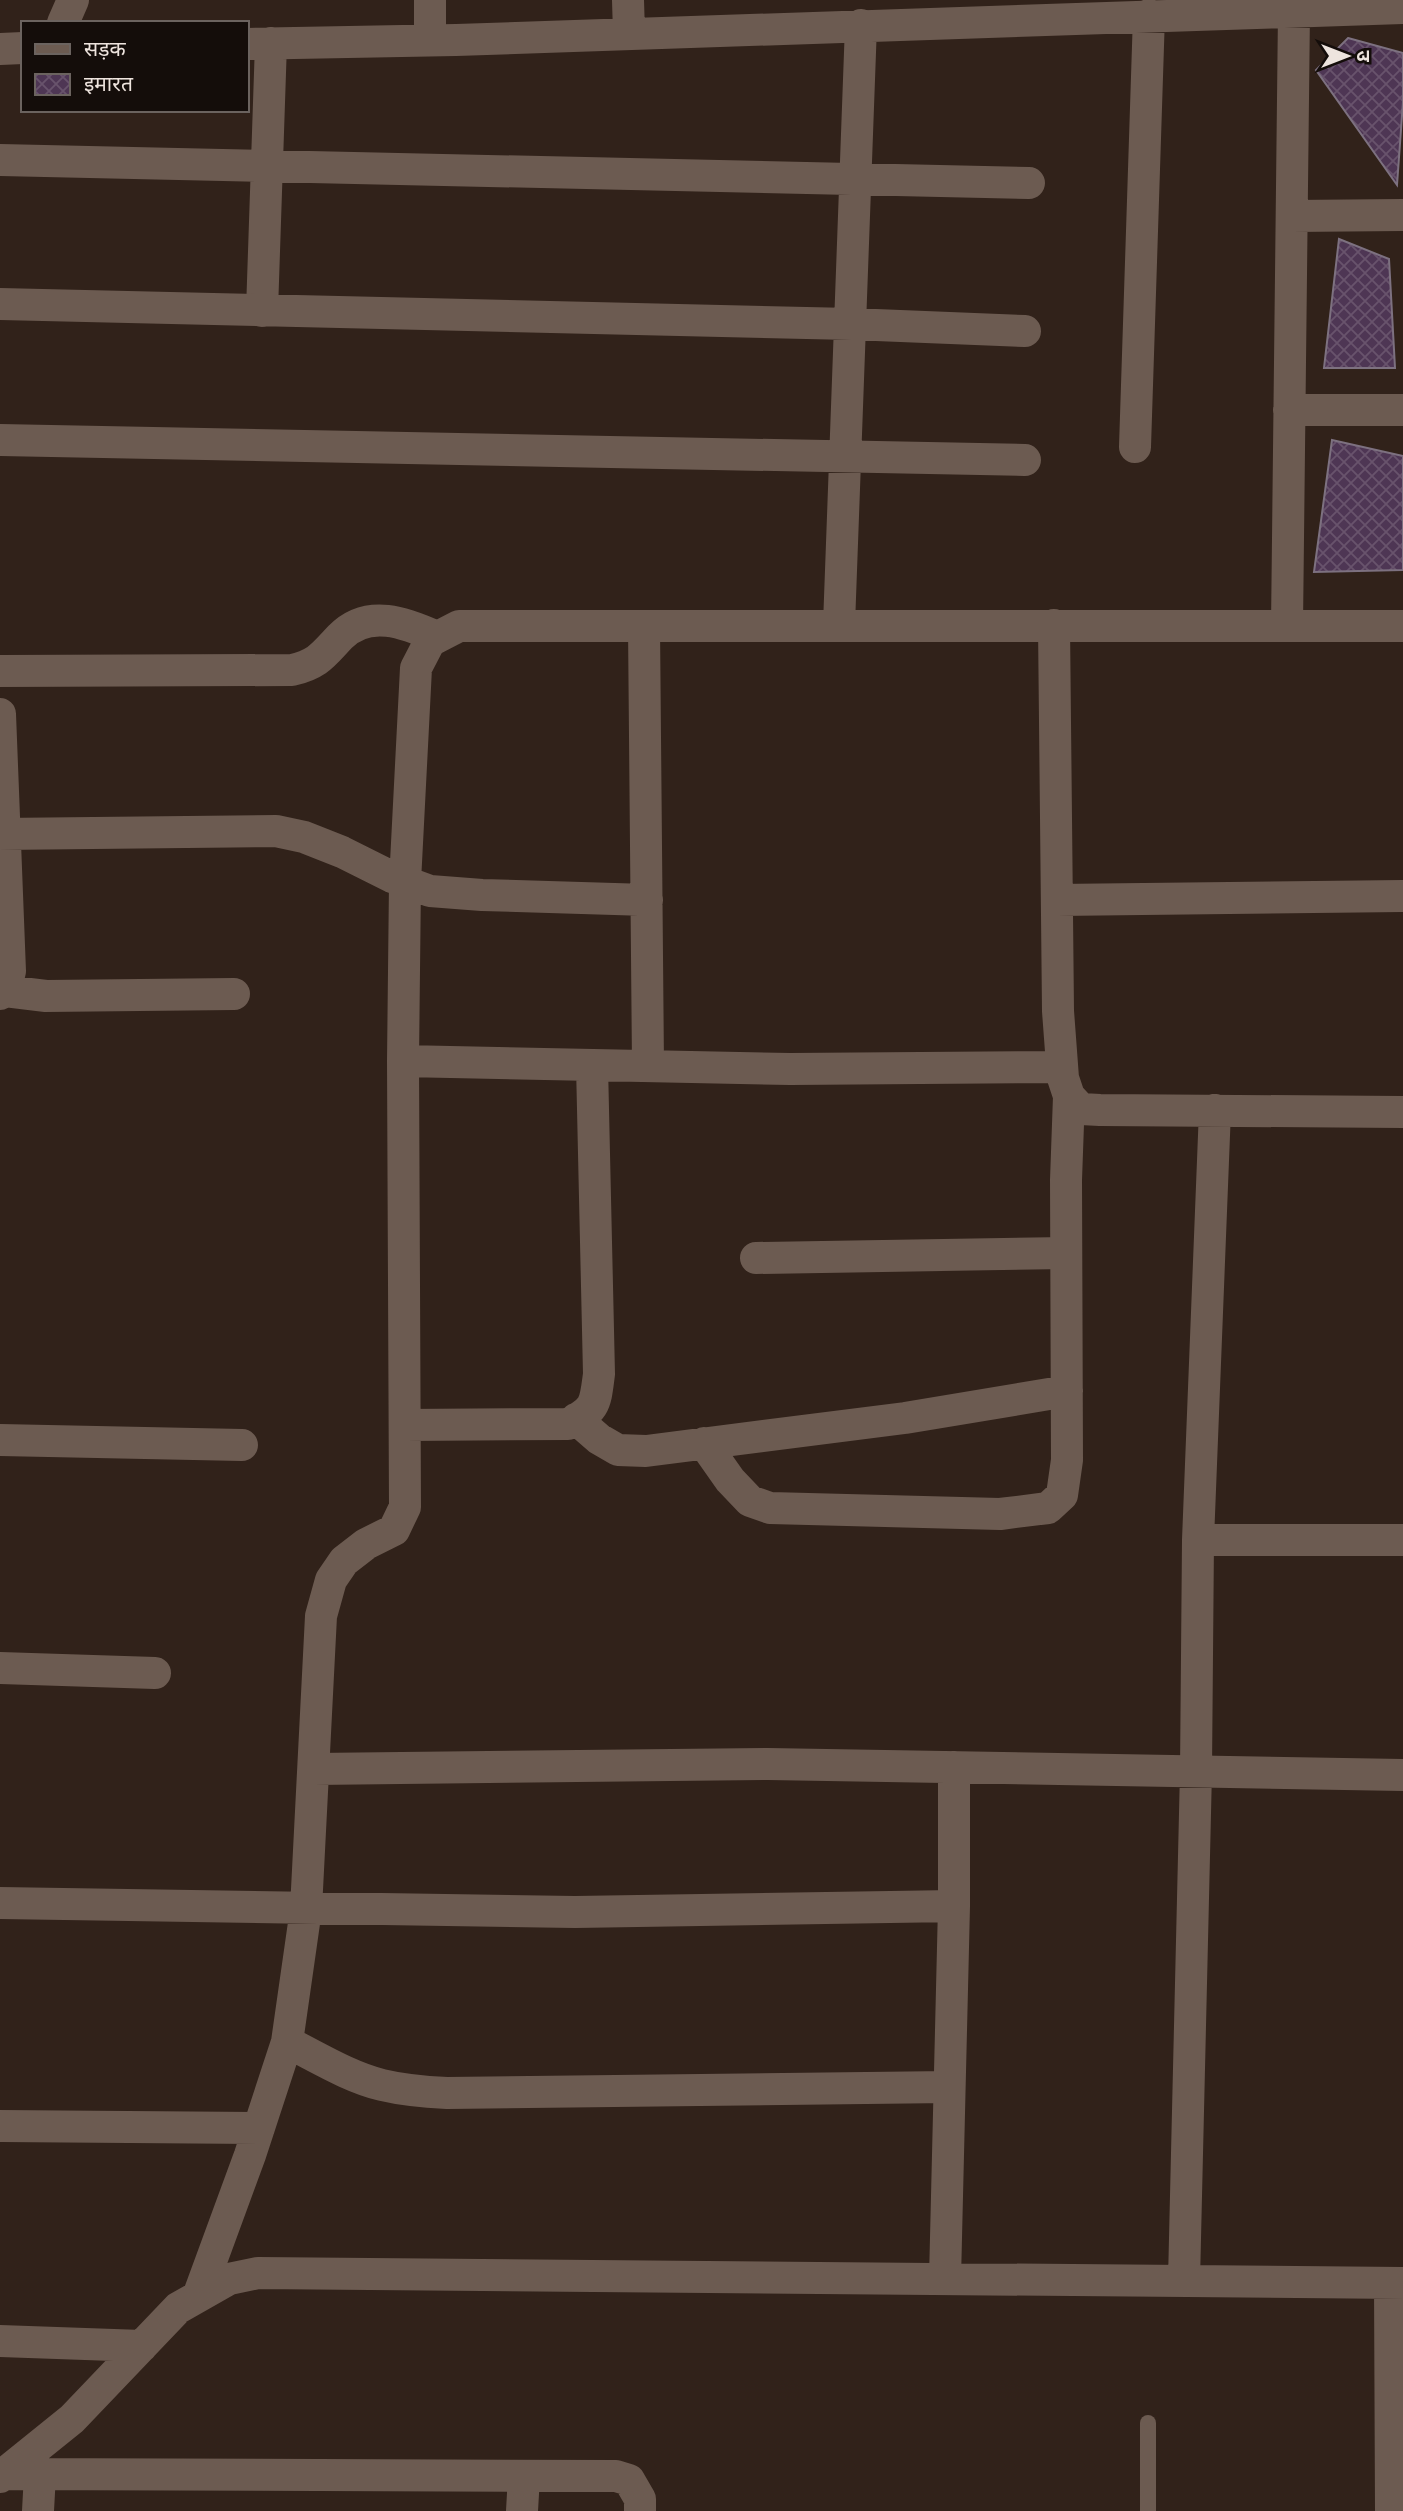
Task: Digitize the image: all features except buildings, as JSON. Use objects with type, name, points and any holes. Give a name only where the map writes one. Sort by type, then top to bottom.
[{"type":"street","points":[[64,21],[73,0]]},
{"type":"street","points":[[430,0],[430,40]]},
{"type":"street","points":[[628,0],[629,33]]},
{"type":"street","points":[[262,311],[266,166],[259,44],[1403,8]]},
{"type":"street","points":[[1286,626],[1294,11]]},
{"type":"street","points":[[1135,447],[1149,15]]},
{"type":"street","points":[[839,625],[861,25]]},
{"type":"street","points":[[0,49],[21,48]]},
{"type":"street","points":[[0,160],[1029,183]]},
{"type":"street","points":[[1292,216],[1403,215]]},
{"type":"street","points":[[0,304],[851,324],[1026,331]]},
{"type":"street","points":[[1289,410],[1403,410]]},
{"type":"street","points":[[0,440],[1026,460]]},
{"type":"street","points":[[0,671],[292,670],[311,665],[327,653],[355,624],[372,619],[413,626],[437,637]]},
{"type":"street","points":[[704,1444],[750,1501],[770,1508],[1000,1514],[1048,1508],[1062,1495],[1067,1460],[1066,1082],[1058,1011],[1054,625]]},
{"type":"street","points":[[199,2294],[287,2042],[306,1909],[321,1616],[331,1580],[344,1561],[366,1544],[394,1530],[405,1507],[405,882],[416,667],[430,641],[459,626],[1403,626]]},
{"type":"street","points":[[644,626],[648,1066]]},
{"type":"street","points":[[0,714],[10,971],[2,992],[46,996],[234,994]]},
{"type":"street","points":[[3,834],[276,831],[304,837],[430,891],[647,901]]},
{"type":"street","points":[[1057,900],[1403,897]]},
{"type":"street","points":[[403,1061],[790,1069],[1066,1082]]},
{"type":"street","points":[[405,1425],[568,1424],[587,1415],[595,1400],[598,1374],[592,1065]]},
{"type":"street","points":[[1066,1082],[1081,1109],[1403,1112]]},
{"type":"street","points":[[1184,2281],[1196,1771],[1198,1540],[1215,1110]]},
{"type":"street","points":[[756,1258],[1066,1253]]},
{"type":"street","points":[[576,1419],[598,1439],[618,1450],[646,1451],[905,1418],[1067,1391]]},
{"type":"street","points":[[0,1440],[242,1445]]},
{"type":"street","points":[[1198,1540],[1403,1540]]},
{"type":"street","points":[[0,1668],[155,1672]]},
{"type":"street","points":[[314,1769],[768,1764],[1403,1775]]},
{"type":"street","points":[[944,2279],[954,1906],[954,1767]]},
{"type":"street","points":[[0,1903],[575,1912],[954,1906]]},
{"type":"street","points":[[287,2042],[379,2084],[412,2091],[447,2093],[949,2087]]},
{"type":"street","points":[[0,2126],[259,2128]]},
{"type":"street","points":[[2,2476],[72,2419],[178,2308],[229,2279],[258,2273],[1397,2283],[1391,2511]]},
{"type":"street","points":[[0,2341],[142,2346]]},
{"type":"street","points":[[38,2511],[40,2474]]},
{"type":"street","points":[[2,2476],[615,2476],[629,2480],[640,2499],[640,2511]]},
{"type":"street","points":[[522,2511],[524,2476]]},
{"type":"lane","points":[[1148,2423],[1148,2511]]}]
